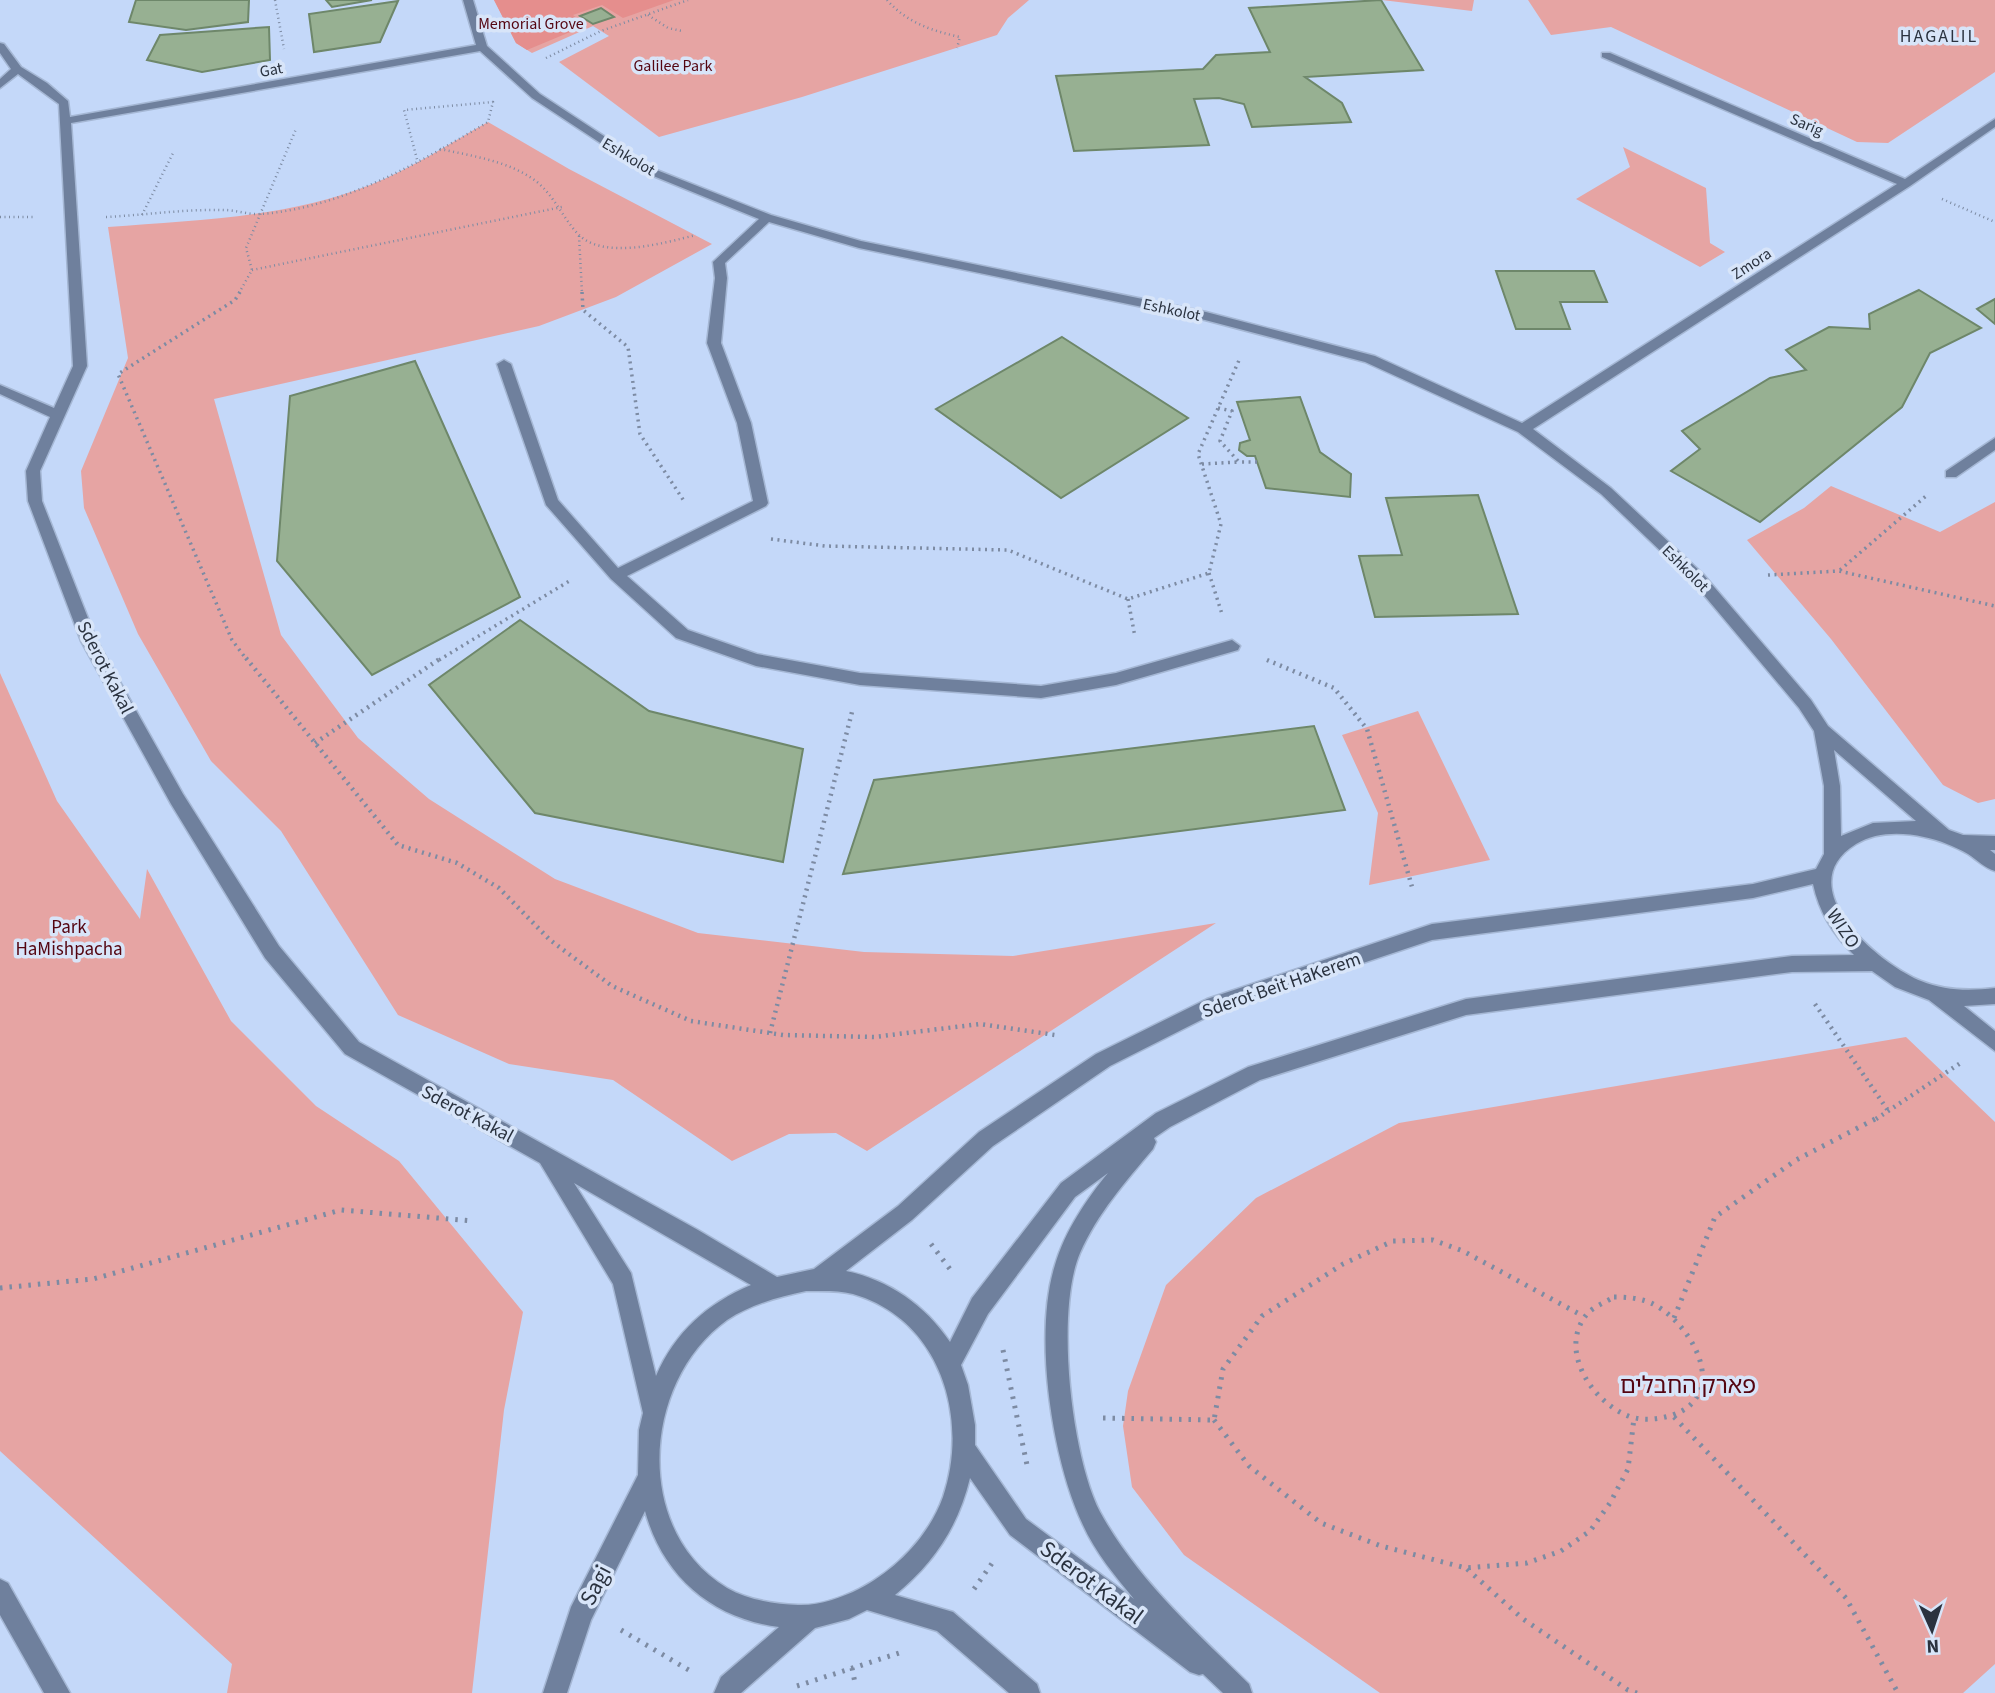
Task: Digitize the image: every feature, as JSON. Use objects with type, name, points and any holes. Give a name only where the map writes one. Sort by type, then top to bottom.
[{"type":"street","points":[[468,0],[482,47]]},
{"type":"street","name":"Sderot Kakal","points":[[0,46],[17,69],[43,85],[64,103],[80,366],[56,414],[33,471],[35,501],[89,641],[177,799],[272,952],[352,1048],[691,1237],[775,1287]]},
{"type":"street","name":"Gat","points":[[65,121],[482,47]]},
{"type":"street","name":"Eshkolot","points":[[482,47],[536,96],[650,171],[767,218],[859,244],[1206,316],[1370,359],[1523,429],[1606,491],[1698,578],[1805,704],[1822,730],[1943,835]]},
{"type":"street","name":"Sarig","points":[[1606,55],[1906,184]]},
{"type":"street","points":[[0,85],[17,69]]},
{"type":"street","name":"Zmora","points":[[1523,429],[1574,399],[1906,184],[1995,121]]},
{"type":"street","points":[[616,575],[761,503],[744,423],[714,343],[721,278],[719,262],[767,218]]},
{"type":"street","points":[[504,364],[551,502],[616,575],[682,634],[756,660],[860,679],[1041,692],[1116,679],[1207,656],[1232,646]]},
{"type":"street","points":[[0,389],[56,414]]},
{"type":"street","points":[[1951,474],[1995,443]]},
{"type":"street","name":"Eshkolot","points":[[1822,730],[1832,786],[1832,853]]},
{"type":"street","points":[[1832,853],[1851,836],[1877,828],[1908,827],[1960,842],[1995,864]]},
{"type":"street","points":[[1960,842],[1995,843]]},
{"type":"street","name":"WIZO","points":[[1832,853],[1824,874],[1827,903],[1834,919],[1857,949],[1873,963],[1902,981],[1933,993],[1964,999],[1995,996]]},
{"type":"street","name":"Sderot Beit HaKerem","points":[[817,1280],[905,1213],[986,1139],[1103,1060],[1214,1004],[1432,932],[1753,891],[1824,874]]},
{"type":"street","points":[[951,1362],[980,1306],[1068,1190],[1163,1121],[1255,1073],[1466,1007],[1792,964],[1873,963]]},
{"type":"street","points":[[1933,993],[1995,1042]]},
{"type":"street","points":[[1163,1121],[1093,1208],[1064,1267],[1059,1301],[1058,1342],[1062,1421],[1070,1460],[1091,1517],[1110,1549],[1151,1601],[1239,1693]]},
{"type":"street","points":[[546,1156],[623,1280],[654,1413]]},
{"type":"street","points":[[806,1280],[817,1280],[856,1284],[902,1304],[930,1330],[951,1362],[965,1413],[966,1452],[959,1489],[943,1527],[919,1559],[869,1599],[809,1617],[762,1614],[718,1598],[683,1567],[659,1528],[647,1481],[648,1436],[659,1393],[681,1354],[710,1320],[756,1293],[806,1280]]},
{"type":"street","name":"Sderot Kakal","points":[[966,1452],[1018,1527],[1239,1693]]},
{"type":"street","name":"Sagi","points":[[555,1693],[580,1616],[647,1481]]},
{"type":"street","points":[[0,1591],[58,1693]]},
{"type":"street","points":[[869,1599],[944,1621],[1028,1693]]},
{"type":"street","points":[[726,1693],[730,1686],[809,1617]]},
{"type":"path","points":[[275,0],[289,82]]},
{"type":"path","points":[[538,62],[601,32],[688,0]]},
{"type":"path","points":[[887,0],[900,14],[942,33],[960,37],[957,48]]},
{"type":"path","points":[[647,15],[666,27],[682,31]]},
{"type":"path","points":[[97,217],[224,211],[260,214],[307,205],[372,185],[418,163],[488,122],[492,102],[404,110],[418,163]]},
{"type":"path","points":[[296,129],[246,248],[252,270],[235,300],[118,374],[232,640],[398,845],[457,863],[499,888],[550,940],[612,986],[691,1021],[771,1033],[874,1037],[980,1024],[1055,1035]]},
{"type":"path","points":[[440,149],[493,163],[530,177],[562,207],[579,236],[583,310],[628,347],[640,434],[705,531],[825,546],[1008,550],[1128,599],[1209,573],[1221,524],[1198,454],[1242,352]]},
{"type":"path","points":[[142,215],[174,151]]},
{"type":"path","points":[[1906,184],[1995,222]]},
{"type":"path","points":[[252,270],[562,207]]},
{"type":"path","points":[[0,217],[46,217]]},
{"type":"path","points":[[579,236],[601,246],[643,248],[704,233]]},
{"type":"path","points":[[1218,408],[1232,411],[1220,441],[1237,457],[1238,463]]},
{"type":"path","points":[[1202,464],[1257,462]]},
{"type":"path","points":[[1839,571],[1951,474]]},
{"type":"path","points":[[315,743],[465,642],[603,561]]},
{"type":"path","points":[[1768,575],[1839,571],[1995,606]]},
{"type":"path","points":[[1232,646],[1334,688],[1367,729],[1412,887]]},
{"type":"path","points":[[771,1033],[860,679]]},
{"type":"path","points":[[1815,1004],[1889,1112]]},
{"type":"path","points":[[1674,1318],[1715,1217],[1796,1160],[1889,1112],[1966,1060]]},
{"type":"path","points":[[0,1287],[93,1279],[341,1210],[474,1221]]},
{"type":"path","points":[[927,1239],[955,1276]]},
{"type":"path","points":[[1583,1316],[1463,1251],[1433,1240],[1393,1241],[1343,1264],[1262,1316],[1223,1369],[1214,1420],[1249,1466],[1321,1523],[1381,1546],[1466,1568],[1527,1563],[1560,1551],[1590,1531],[1610,1503],[1628,1469],[1634,1418]]},
{"type":"path","points":[[1634,1297],[1655,1305],[1674,1318],[1689,1336],[1698,1354],[1701,1374],[1698,1393],[1689,1408],[1674,1417],[1655,1421],[1634,1418],[1606,1402],[1583,1376],[1576,1354],[1576,1333],[1583,1316],[1595,1304],[1605,1300],[1634,1297]]},
{"type":"path","points":[[1001,1342],[1029,1475]]},
{"type":"path","points":[[1674,1417],[1846,1598],[1898,1693]]},
{"type":"path","points":[[1090,1418],[1214,1420]]},
{"type":"path","points":[[973,1591],[1002,1550]]},
{"type":"path","points":[[1466,1568],[1523,1619],[1628,1690],[1637,1693]]},
{"type":"path","points":[[614,1626],[703,1679]]},
{"type":"path","points":[[785,1690],[910,1650]]},
{"type":"path","points":[[852,1668],[856,1683]]},
{"type":"green space","name":"Galilee Park","points":[[494,0],[1029,0],[1008,18],[997,35],[802,97],[659,137],[559,62],[609,36],[593,26],[532,53],[516,43]]},
{"type":"green space","name":"Memorial Grove","points":[[494,0],[674,0],[623,18],[602,5],[573,15],[587,25],[527,50],[516,43]]},
{"type":"green space","points":[[1382,0],[1474,0],[1472,11]]},
{"type":"green space","points":[[1528,0],[1995,0],[1995,72],[1888,143],[1857,142],[1611,27],[1551,35]]},
{"type":"green space","points":[[488,122],[569,169],[712,244],[616,297],[539,326],[214,399],[281,635],[358,738],[429,799],[555,879],[698,933],[864,952],[1013,956],[1216,923],[867,1151],[836,1133],[789,1134],[732,1161],[613,1080],[509,1064],[398,1015],[281,831],[211,761],[138,634],[84,508],[81,471],[128,358],[108,227],[240,216],[338,196],[400,171]]},
{"type":"green space","points":[[1623,147],[1706,188],[1710,243],[1725,252],[1700,267],[1576,199],[1630,167]]},
{"type":"green space","points":[[1831,486],[1940,532],[1995,502],[1995,799],[1978,803],[1943,785],[1831,639],[1747,540],[1804,508]]},
{"type":"green space","name":"Park HaMishpacha","points":[[0,673],[57,801],[140,919],[147,869],[231,1021],[316,1106],[399,1161],[523,1312],[504,1410],[472,1693],[227,1693],[232,1664],[0,1451]]},
{"type":"green space","points":[[1418,711],[1490,860],[1369,885],[1378,813],[1342,735]]},
{"type":"green space","name":"פארק החבלים","points":[[1906,1037],[1995,1122],[1995,1664],[1963,1693],[1380,1693],[1184,1555],[1132,1487],[1123,1426],[1128,1391],[1166,1285],[1256,1198],[1399,1123]]},
{"type":"building","points":[[136,0],[249,0],[248,22],[186,30],[129,22]]},
{"type":"building","points":[[326,0],[372,0],[332,7]]},
{"type":"building","points":[[1381,0],[1423,70],[1305,77],[1342,103],[1351,122],[1252,127],[1244,104],[1219,98],[1194,99],[1209,145],[1074,151],[1056,76],[1203,69],[1216,55],[1270,52],[1249,8]]},
{"type":"building","points":[[398,1],[380,42],[314,52],[309,14]]},
{"type":"building","points":[[601,8],[614,17],[593,24],[580,16]]},
{"type":"building","points":[[269,27],[270,60],[202,72],[147,60],[160,35]]},
{"type":"building","points":[[1496,271],[1594,271],[1607,302],[1560,302],[1570,329],[1516,329]]},
{"type":"building","points":[[1919,290],[1981,328],[1930,353],[1902,407],[1760,522],[1671,471],[1700,449],[1682,431],[1770,378],[1806,370],[1786,350],[1829,327],[1870,329],[1869,314]]},
{"type":"building","points":[[1995,299],[1995,324],[1977,309]]},
{"type":"building","points":[[1062,337],[1188,418],[1061,498],[936,409]]},
{"type":"building","points":[[415,361],[520,597],[372,675],[277,561],[290,396]]},
{"type":"building","points":[[1300,397],[1320,452],[1351,474],[1350,497],[1266,488],[1255,456],[1247,456],[1239,450],[1240,443],[1250,440],[1237,402]]},
{"type":"building","points":[[1478,495],[1518,614],[1375,617],[1359,556],[1402,555],[1386,498]]},
{"type":"building","points":[[520,620],[649,711],[803,749],[783,862],[535,813],[429,685]]},
{"type":"building","points":[[1314,726],[1345,810],[843,874],[874,780]]},
{"type":"district","name":"HAGALIL","points":[[1939,36]]}]
